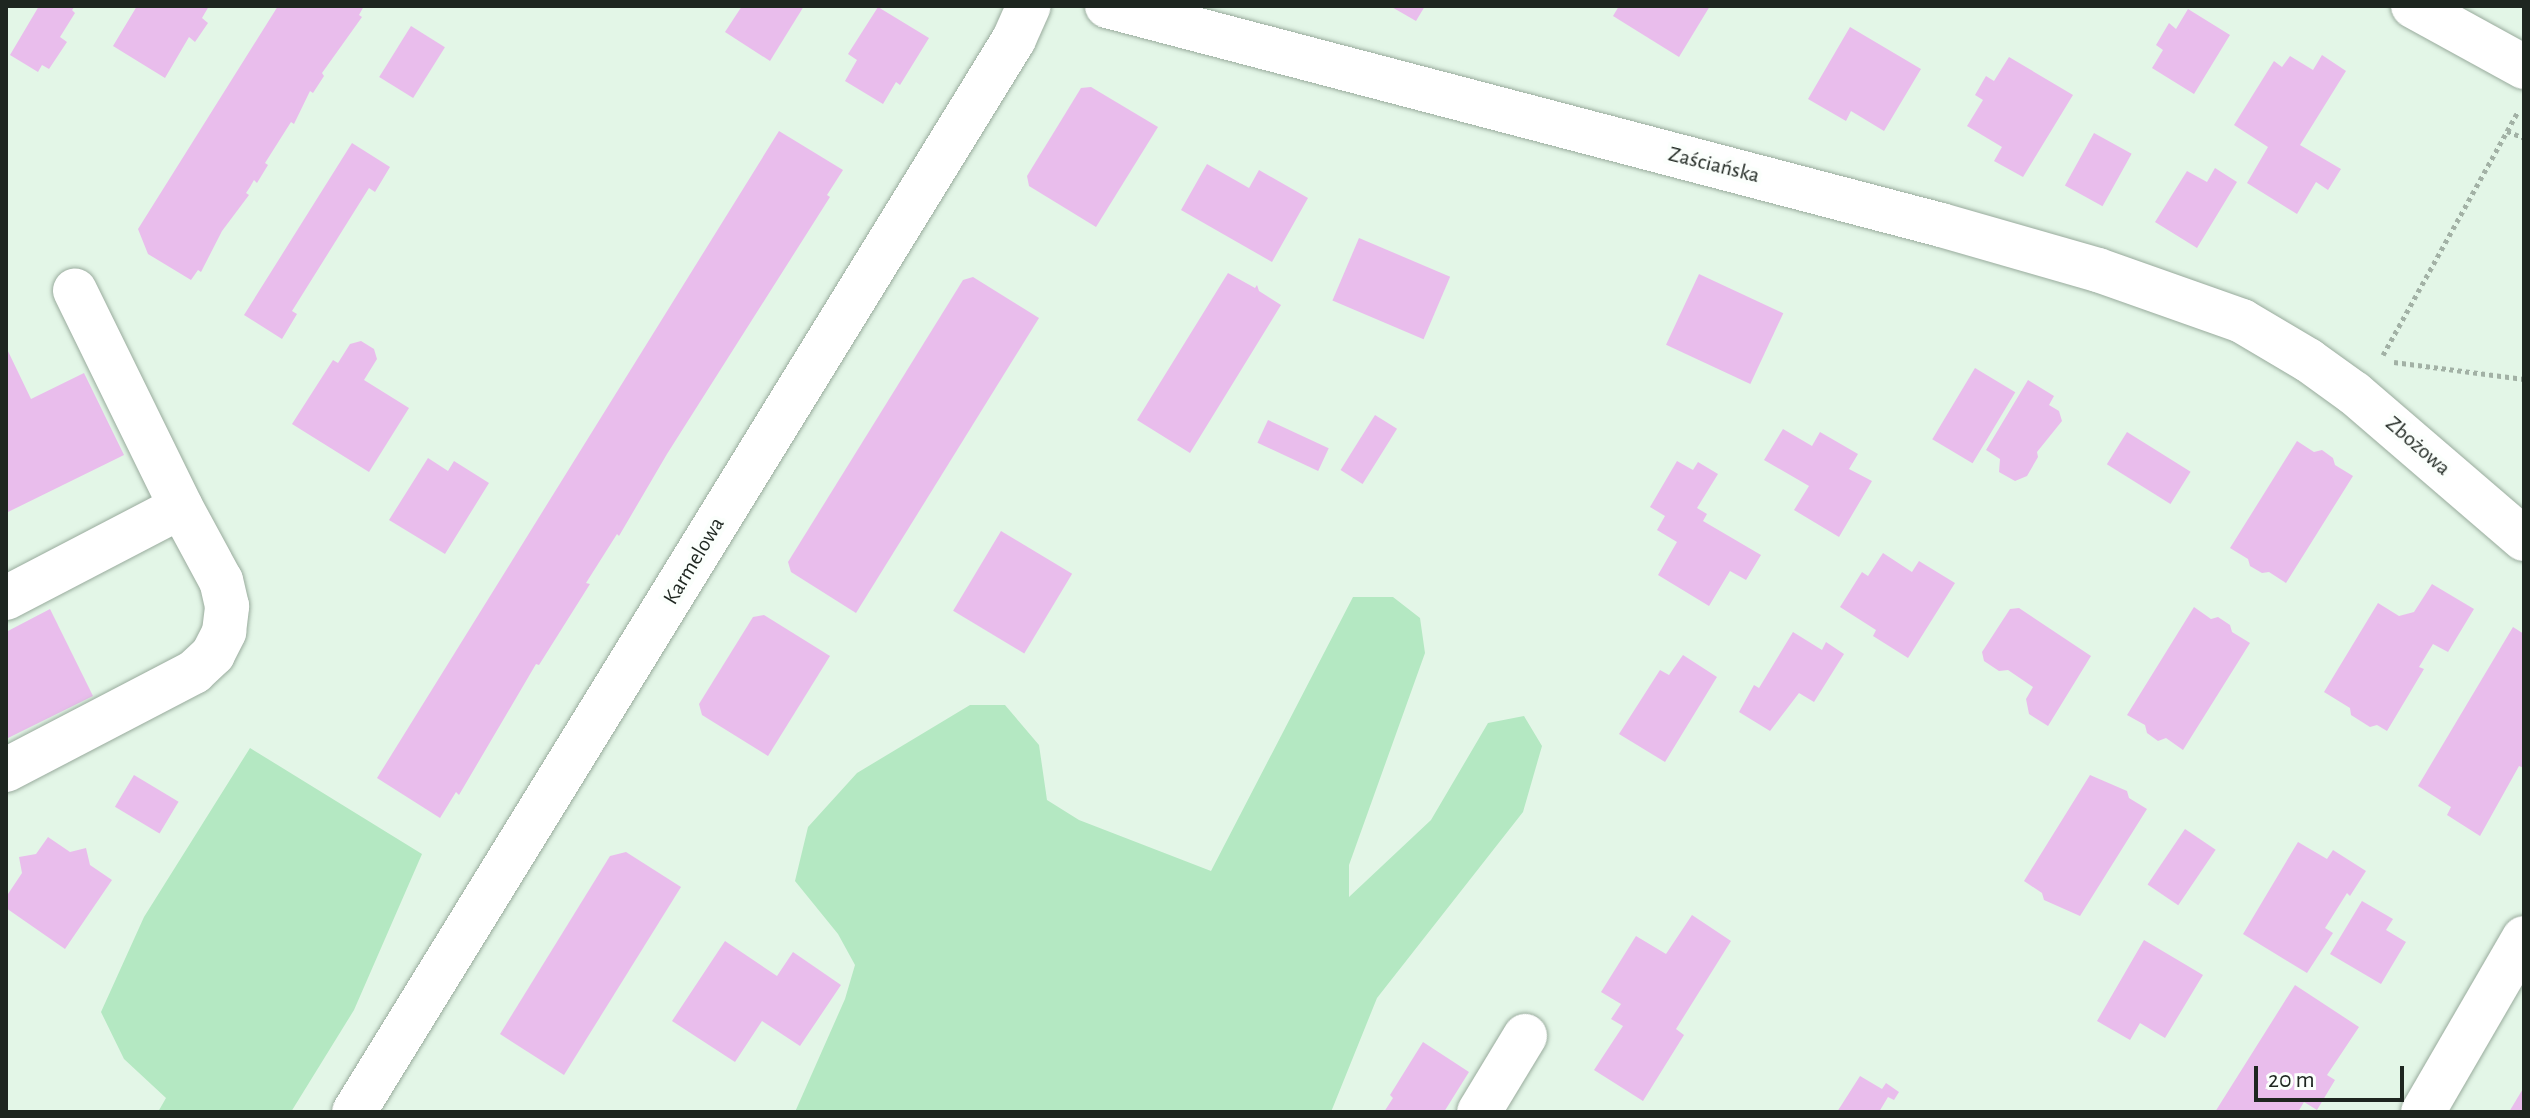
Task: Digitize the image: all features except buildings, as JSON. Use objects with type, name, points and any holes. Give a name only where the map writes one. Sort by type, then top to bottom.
[{"type":"street","name":"Karmelowa","points":[[354,1112],[1006,53],[1029,6]]},
{"type":"street","name":"Zaściańska","points":[[1107,6],[1788,184],[2098,270],[2242,321],[2308,360]]},
{"type":"street","points":[[2413,6],[2524,67]]},
{"type":"street","points":[[6,770],[194,672],[213,654],[224,632],[227,606],[221,581],[181,507],[75,291]]},
{"type":"street","name":"Zbożowa","points":[[2308,360],[2389,420],[2524,539]]},
{"type":"street","points":[[6,598],[181,507]]},
{"type":"street","points":[[2423,1112],[2524,938]]},
{"type":"street","points":[[1479,1112],[1525,1036]]},
{"type":"path","points":[[2524,101],[2380,360],[2524,379]]},
{"type":"path","points":[[2507,131],[2524,138]]},
{"type":"green space","points":[[1353,597],[1393,597],[1420,618],[1425,653],[1349,865],[1349,897],[1431,820],[1488,723],[1524,716],[1542,746],[1523,812],[1377,998],[1331,1112],[795,1112],[845,999],[855,965],[838,934],[795,881],[808,827],[857,773],[970,705],[1005,705],[1039,745],[1047,800],[1079,820],[1211,871]]},
{"type":"green space","points":[[250,748],[422,854],[354,1010],[291,1112],[158,1112],[166,1098],[124,1059],[101,1012],[144,917]]}]
